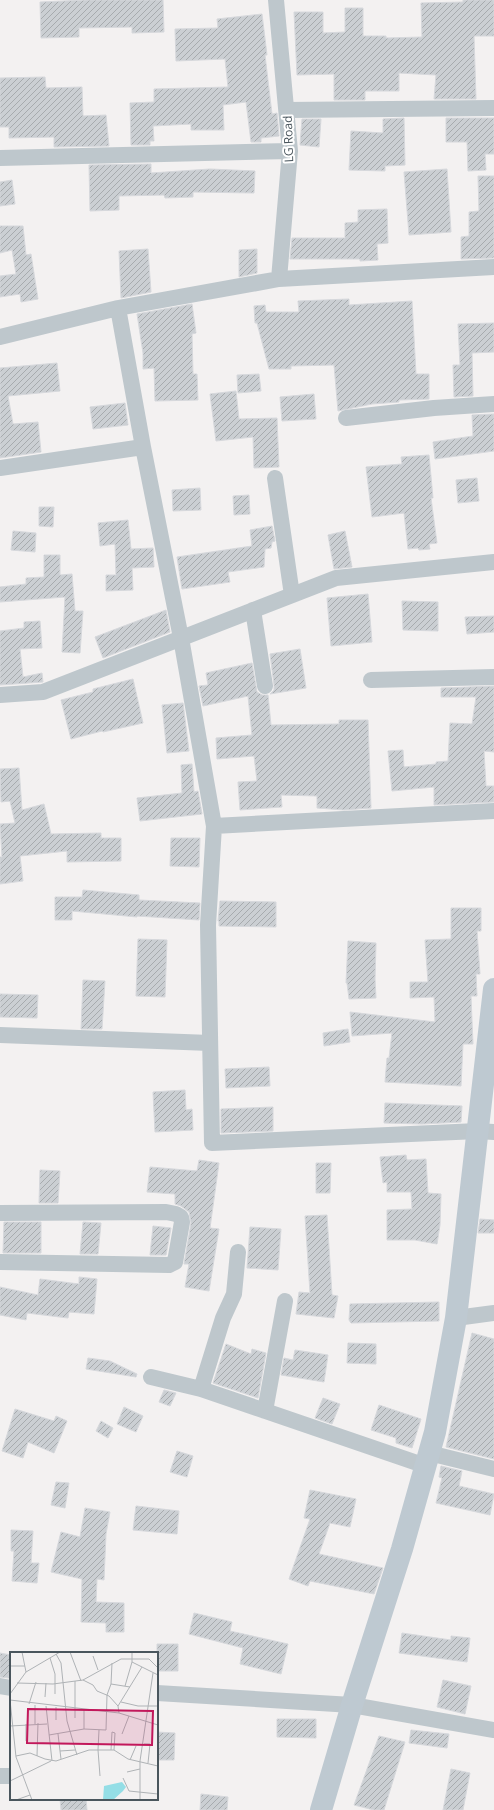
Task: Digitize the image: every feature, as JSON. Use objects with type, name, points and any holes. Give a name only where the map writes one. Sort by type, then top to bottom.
[{"type":"street","name":"LG Road","points":[[276,0],[290,151],[279,279]]},
{"type":"street","points":[[287,110],[494,108]]},
{"type":"street","points":[[0,158],[290,151]]},
{"type":"street","points":[[0,337],[118,308],[279,279],[494,267]]},
{"type":"street","points":[[118,308],[143,447],[181,638],[214,826],[208,925],[212,1143],[486,1132]]},
{"type":"street","points":[[346,418],[434,408],[494,404]]},
{"type":"street","points":[[0,468],[143,447]]},
{"type":"street","points":[[275,478],[292,595]]},
{"type":"street","points":[[0,695],[43,692],[336,578],[494,562]]},
{"type":"street","points":[[253,610],[265,686]]},
{"type":"street","points":[[371,680],[494,677]]},
{"type":"street","points":[[214,826],[494,811]]},
{"type":"street","points":[[321,1810],[352,1705],[402,1549],[435,1432],[456,1318],[486,1132],[494,989]]},
{"type":"street","points":[[0,1035],[210,1044]]},
{"type":"street","points":[[0,1213],[166,1212],[176,1214],[181,1217],[182,1222],[175,1262],[169,1265],[0,1262]]},
{"type":"street","points":[[201,1389],[223,1318],[234,1294],[238,1252]]},
{"type":"street","points":[[265,1411],[285,1301]]},
{"type":"street","points":[[456,1318],[494,1313]]},
{"type":"street","points":[[151,1377],[201,1389],[265,1411],[427,1460],[494,1469]]},
{"type":"street","points":[[0,1686],[10,1688]]},
{"type":"street","points":[[158,1693],[352,1705],[494,1730]]},
{"type":"building","points":[[86,0],[163,0],[164,32],[132,33],[132,27],[79,28],[79,37],[41,38],[40,2]]},
{"type":"building","points":[[463,0],[494,0],[494,36],[474,36],[476,99],[434,99],[436,75],[399,73],[399,91],[365,91],[365,100],[334,100],[334,74],[297,75],[294,12],[323,12],[323,33],[345,32],[345,8],[363,8],[363,36],[386,36],[386,38],[422,37],[421,3],[463,2]]},
{"type":"building","points":[[262,14],[272,114],[277,113],[279,136],[261,138],[261,142],[251,142],[246,102],[223,105],[224,130],[191,130],[191,124],[153,126],[154,141],[150,141],[150,145],[131,145],[130,103],[154,102],[154,89],[228,87],[225,59],[176,61],[175,29],[218,28],[217,19]]},
{"type":"building","points":[[45,77],[46,88],[82,87],[83,116],[106,115],[109,146],[54,147],[54,137],[9,138],[9,127],[0,127],[0,78]]},
{"type":"building","points":[[404,118],[405,165],[385,166],[385,171],[349,170],[351,131],[383,133],[383,119]]},
{"type":"building","points":[[446,118],[494,118],[494,154],[485,154],[486,170],[468,171],[467,142],[446,142]]},
{"type":"building","points":[[302,119],[321,119],[319,147],[300,145]]},
{"type":"building","points":[[151,164],[151,173],[210,169],[255,171],[254,193],[193,192],[193,197],[165,198],[164,195],[119,196],[119,210],[90,211],[89,165]]},
{"type":"building","points":[[447,169],[451,232],[409,235],[404,172]]},
{"type":"building","points":[[478,176],[494,176],[494,258],[461,259],[461,237],[469,236],[469,212],[479,211]]},
{"type":"building","points":[[12,180],[15,204],[0,206],[0,182]]},
{"type":"building","points":[[387,209],[388,243],[377,244],[378,260],[360,261],[360,259],[290,259],[292,238],[345,238],[345,223],[358,222],[358,210]]},
{"type":"building","points":[[0,226],[23,226],[26,255],[31,254],[38,299],[21,302],[20,294],[0,297],[0,276],[16,274],[12,250],[0,253]]},
{"type":"building","points":[[148,249],[151,292],[121,298],[119,251]]},
{"type":"building","points":[[257,249],[257,273],[239,277],[239,250]]},
{"type":"building","points":[[349,299],[349,305],[412,301],[416,374],[429,374],[429,399],[399,400],[399,402],[372,404],[338,411],[334,365],[291,366],[291,369],[269,369],[257,323],[255,323],[254,306],[265,305],[266,312],[299,312],[298,301]]},
{"type":"building","points":[[192,304],[196,333],[192,334],[193,374],[197,374],[198,400],[155,401],[154,368],[143,369],[143,353],[137,314]]},
{"type":"building","points":[[494,323],[494,352],[472,353],[473,396],[454,397],[453,365],[460,365],[458,324]]},
{"type":"building","points":[[57,363],[60,391],[8,396],[13,424],[38,422],[41,452],[0,458],[0,368]]},
{"type":"building","points":[[259,374],[261,391],[238,393],[237,375]]},
{"type":"building","points":[[236,391],[239,419],[277,418],[279,467],[254,468],[253,437],[216,441],[210,394]]},
{"type":"building","points":[[314,394],[316,419],[282,421],[280,397]]},
{"type":"building","points":[[125,403],[128,425],[93,429],[90,407]]},
{"type":"building","points":[[494,414],[494,451],[435,459],[433,442],[473,436],[472,415]]},
{"type":"building","points":[[429,455],[433,498],[431,498],[437,543],[429,544],[430,549],[408,549],[404,513],[372,517],[366,467],[402,464],[401,457]]},
{"type":"building","points":[[477,478],[479,501],[458,503],[456,480]]},
{"type":"building","points":[[200,488],[201,510],[173,511],[172,490]]},
{"type":"building","points":[[249,495],[250,514],[234,515],[233,496]]},
{"type":"building","points":[[39,507],[54,507],[53,527],[39,526]]},
{"type":"building","points":[[128,520],[131,549],[153,548],[154,567],[132,568],[133,590],[106,591],[106,575],[116,575],[115,544],[100,546],[98,523]]},
{"type":"building","points":[[272,526],[275,541],[272,542],[271,548],[265,549],[264,567],[228,572],[230,582],[182,589],[177,557],[252,546],[250,530]]},
{"type":"building","points":[[13,531],[36,533],[35,552],[11,550]]},
{"type":"building","points":[[345,531],[352,567],[334,569],[328,535]]},
{"type":"building","points":[[44,555],[60,555],[60,575],[72,574],[75,611],[83,611],[80,653],[62,652],[65,597],[0,602],[0,587],[26,584],[26,578],[44,577]]},
{"type":"building","points":[[368,594],[372,642],[331,646],[327,598]]},
{"type":"building","points":[[402,601],[438,602],[438,631],[403,630]]},
{"type":"building","points":[[166,610],[170,632],[103,658],[95,637]]},
{"type":"building","points":[[494,616],[494,632],[467,634],[465,617]]},
{"type":"building","points":[[40,621],[42,648],[20,649],[23,677],[42,673],[43,682],[0,685],[0,631],[24,628],[24,622]]},
{"type":"building","points":[[300,649],[306,688],[270,694],[274,690],[274,685],[270,654]]},
{"type":"building","points":[[252,663],[257,692],[262,695],[268,695],[271,725],[339,724],[339,720],[368,720],[371,808],[344,810],[317,808],[317,796],[281,795],[282,807],[240,810],[238,782],[257,781],[254,756],[217,759],[216,738],[252,735],[248,696],[203,706],[199,686],[208,685],[206,673]]},
{"type":"building","points":[[133,679],[143,723],[71,739],[61,700],[93,692],[93,689]]},
{"type":"building","points":[[494,686],[494,752],[484,751],[486,786],[494,786],[494,802],[434,805],[434,787],[392,791],[388,751],[403,750],[404,767],[436,764],[436,762],[448,761],[450,723],[472,724],[476,697],[441,697],[441,688]]},
{"type":"building","points":[[183,703],[189,751],[167,753],[162,705]]},
{"type":"building","points":[[192,764],[194,792],[198,791],[202,814],[140,821],[137,798],[182,793],[181,765]]},
{"type":"building","points":[[19,768],[22,810],[44,804],[51,834],[101,833],[101,838],[121,838],[121,861],[67,862],[67,851],[20,856],[23,881],[0,884],[0,857],[2,857],[0,824],[15,823],[10,801],[1,802],[0,769]]},
{"type":"building","points":[[171,838],[200,838],[199,867],[170,866]]},
{"type":"building","points":[[83,890],[139,895],[139,900],[200,903],[199,920],[137,917],[72,911],[72,920],[55,920],[55,897],[82,897]]},
{"type":"building","points":[[220,901],[276,902],[276,927],[219,926]]},
{"type":"building","points":[[451,908],[481,908],[481,931],[477,931],[480,974],[476,974],[477,996],[471,996],[473,1044],[463,1044],[461,1086],[385,1082],[387,1058],[389,1058],[392,1033],[352,1036],[350,1012],[435,1022],[434,997],[410,998],[410,982],[428,982],[425,940],[451,939]]},
{"type":"building","points":[[138,939],[167,940],[165,997],[136,996]]},
{"type":"building","points":[[348,941],[376,943],[376,998],[349,999],[346,983]]},
{"type":"building","points":[[83,980],[105,981],[102,1029],[81,1029]]},
{"type":"building","points":[[0,994],[38,995],[37,1018],[0,1017]]},
{"type":"building","points":[[348,1029],[350,1042],[324,1046],[323,1033]]},
{"type":"building","points":[[269,1067],[270,1086],[226,1088],[225,1069]]},
{"type":"building","points":[[185,1090],[186,1110],[192,1109],[193,1130],[155,1132],[153,1092]]},
{"type":"building","points":[[385,1103],[462,1106],[461,1122],[422,1124],[384,1123]]},
{"type":"building","points":[[273,1107],[273,1131],[221,1133],[221,1109]]},
{"type":"building","points":[[406,1155],[407,1160],[426,1159],[428,1193],[441,1194],[440,1225],[437,1244],[415,1240],[387,1240],[387,1210],[412,1209],[411,1192],[387,1192],[387,1182],[383,1183],[380,1157]]},
{"type":"building","points":[[199,1160],[219,1163],[210,1228],[219,1229],[209,1291],[185,1287],[189,1264],[184,1264],[191,1223],[189,1212],[181,1206],[175,1204],[175,1194],[147,1192],[150,1167],[197,1171]]},
{"type":"building","points":[[316,1163],[331,1163],[330,1193],[316,1193]]},
{"type":"building","points":[[40,1170],[60,1171],[58,1203],[39,1203]]},
{"type":"building","points":[[327,1215],[332,1295],[338,1296],[334,1318],[296,1314],[299,1292],[310,1293],[305,1216]]},
{"type":"building","points":[[480,1219],[494,1220],[494,1233],[478,1233]]},
{"type":"building","points":[[4,1222],[41,1222],[41,1253],[3,1253]]},
{"type":"building","points":[[83,1222],[101,1223],[98,1254],[80,1254]]},
{"type":"building","points":[[153,1226],[171,1228],[166,1255],[150,1255]]},
{"type":"building","points":[[250,1227],[281,1229],[278,1270],[247,1268]]},
{"type":"building","points":[[79,1277],[97,1279],[94,1314],[69,1312],[68,1318],[27,1313],[26,1320],[0,1315],[0,1287],[38,1295],[40,1279],[79,1284]]},
{"type":"building","points":[[439,1302],[439,1321],[351,1323],[349,1320],[350,1304]]},
{"type":"building","points":[[472,1333],[494,1339],[494,1459],[446,1447]]},
{"type":"building","points":[[348,1343],[376,1344],[376,1364],[347,1363]]},
{"type":"building","points":[[226,1344],[251,1354],[252,1349],[266,1353],[258,1398],[213,1383]]},
{"type":"building","points":[[295,1350],[328,1355],[324,1382],[281,1375],[284,1358],[293,1360]]},
{"type":"building","points":[[88,1358],[110,1361],[137,1374],[136,1377],[86,1369]]},
{"type":"building","points":[[164,1390],[176,1393],[170,1406],[159,1402]]},
{"type":"building","points":[[323,1398],[340,1404],[332,1424],[315,1418]]},
{"type":"building","points":[[379,1405],[421,1419],[412,1448],[396,1443],[396,1438],[371,1430]]},
{"type":"building","points":[[124,1407],[143,1416],[136,1432],[117,1424]]},
{"type":"building","points":[[15,1409],[54,1421],[56,1416],[67,1421],[54,1453],[28,1442],[23,1458],[2,1451]]},
{"type":"building","points":[[101,1421],[113,1428],[108,1438],[96,1431]]},
{"type":"building","points":[[177,1451],[193,1456],[187,1477],[170,1472]]},
{"type":"building","points":[[441,1466],[462,1471],[459,1486],[494,1494],[490,1515],[436,1503],[442,1478],[439,1477]]},
{"type":"building","points":[[56,1482],[69,1483],[65,1508],[51,1505]]},
{"type":"building","points":[[310,1490],[356,1499],[350,1527],[330,1523],[319,1554],[383,1568],[374,1594],[310,1581],[308,1586],[289,1579],[310,1519],[304,1518]]},
{"type":"building","points":[[136,1506],[179,1511],[177,1534],[133,1530]]},
{"type":"building","points":[[85,1508],[110,1512],[106,1534],[104,1580],[97,1579],[96,1602],[124,1603],[124,1632],[106,1632],[106,1623],[81,1622],[82,1579],[51,1572],[61,1532],[80,1537]]},
{"type":"building","points":[[11,1530],[33,1531],[31,1563],[39,1563],[37,1583],[12,1581],[14,1551],[11,1551]]},
{"type":"building","points":[[194,1613],[232,1622],[230,1631],[288,1644],[281,1674],[240,1664],[243,1648],[189,1634]]},
{"type":"building","points":[[402,1633],[451,1640],[451,1636],[470,1638],[467,1662],[399,1653]]},
{"type":"building","points":[[157,1644],[178,1644],[178,1671],[158,1671]]},
{"type":"building","points":[[0,1653],[10,1655],[9,1678],[0,1677]]},
{"type":"building","points":[[443,1680],[471,1686],[465,1714],[437,1707]]},
{"type":"building","points":[[277,1719],[316,1719],[316,1738],[277,1737]]},
{"type":"building","points":[[411,1730],[449,1734],[447,1748],[409,1743]]},
{"type":"building","points":[[158,1732],[175,1733],[174,1760],[158,1760]]},
{"type":"building","points":[[379,1736],[405,1742],[384,1810],[374,1810],[354,1805]]},
{"type":"building","points":[[451,1769],[470,1773],[463,1810],[443,1810]]},
{"type":"building","points":[[201,1794],[228,1797],[227,1810],[200,1810]]},
{"type":"building","points":[[60,1800],[86,1800],[87,1810],[61,1810]]}]
